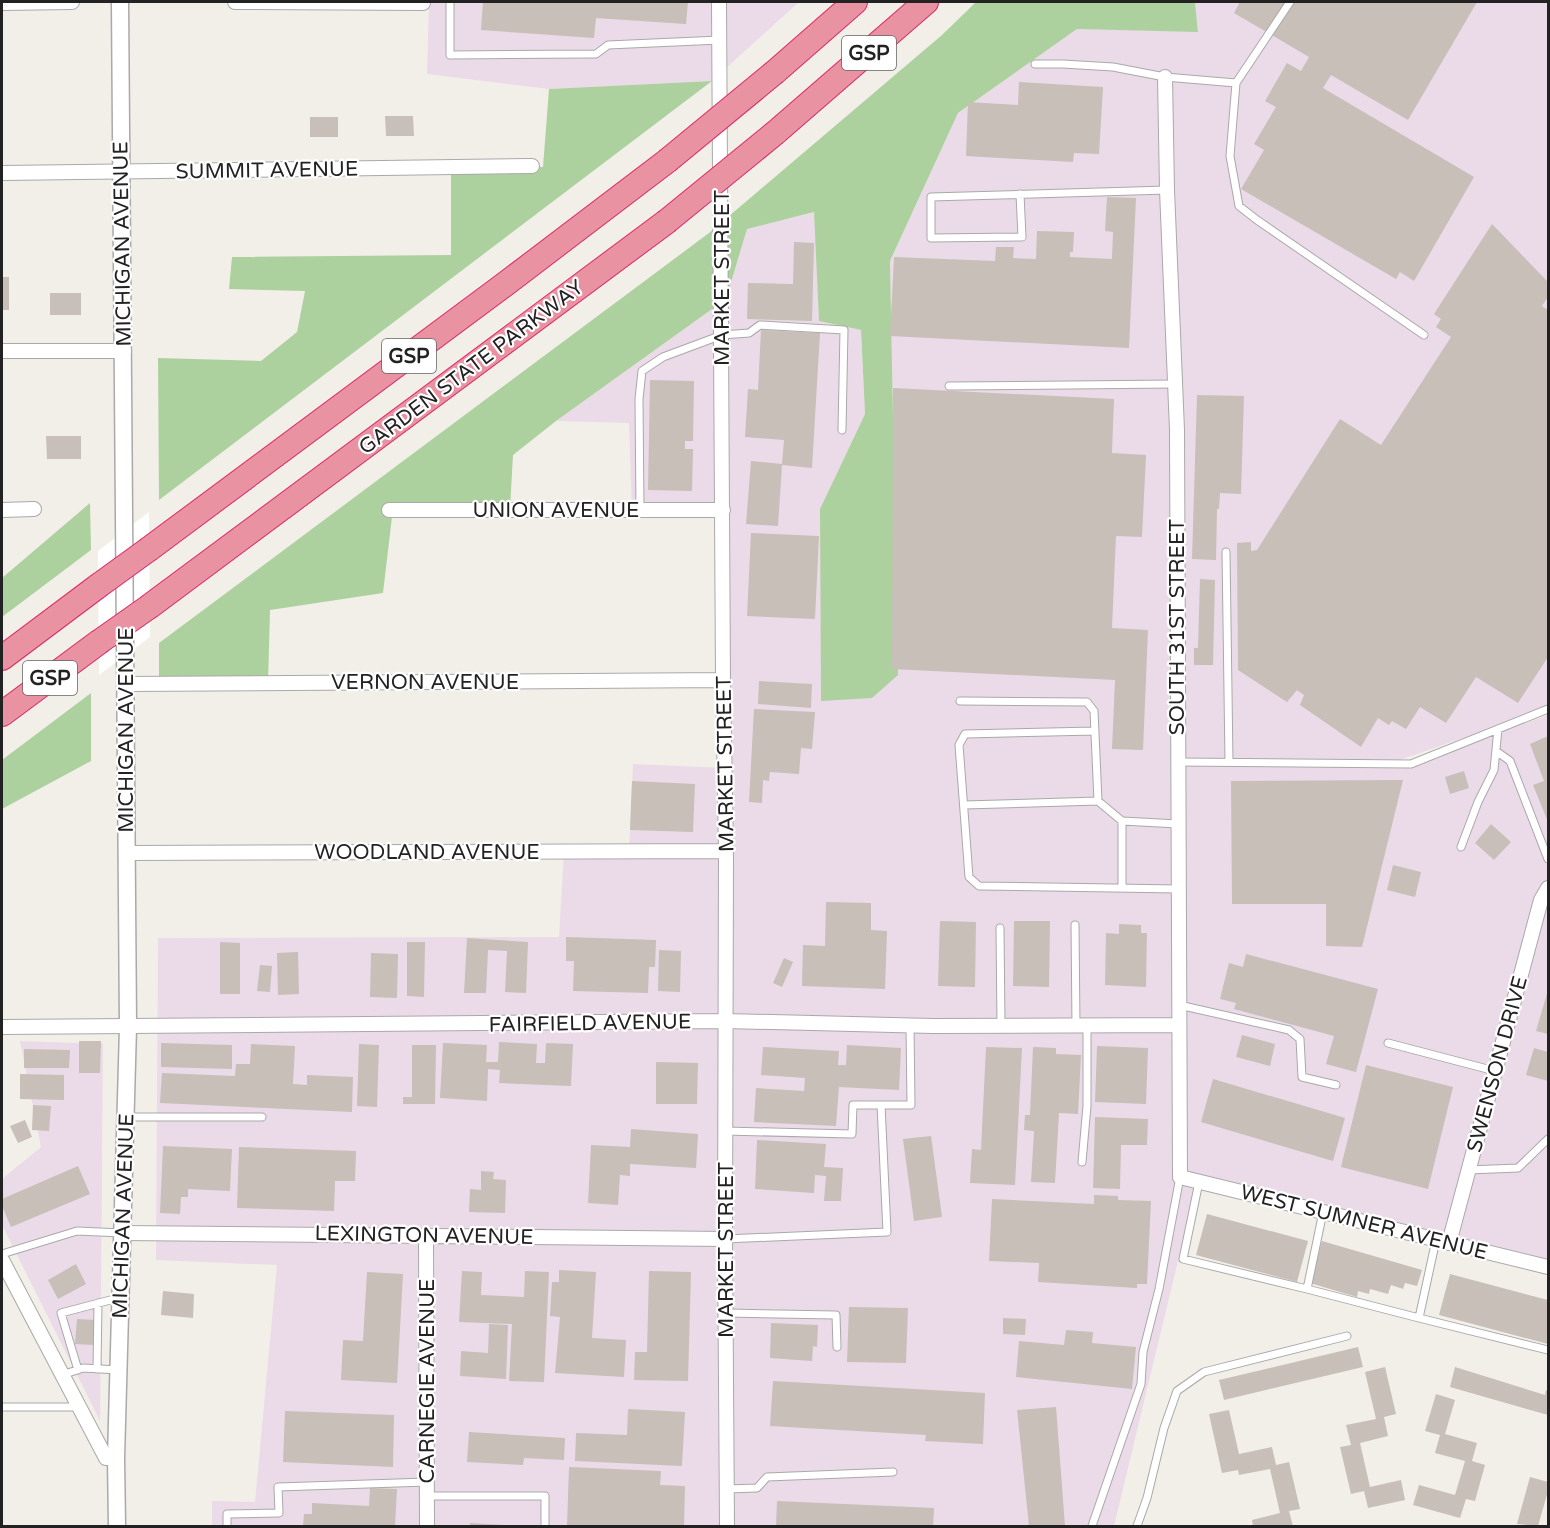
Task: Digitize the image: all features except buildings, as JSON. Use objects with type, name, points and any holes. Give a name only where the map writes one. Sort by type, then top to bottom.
[{"type":"highway","name":"GSP","points":[[2,658],[495,292],[667,161],[855,2]]},
{"type":"highway","name":"GARDEN STATE PARKWAY","points":[[2,714],[666,222],[775,134],[926,2]]},
{"type":"street","points":[[2,3],[72,2]]},
{"type":"street","name":"MICHIGAN AVENUE","points":[[117,1527],[116,1458],[128,1027],[120,2]]},
{"type":"street","points":[[235,2],[423,3]]},
{"type":"street","name":"MARKET STREET","points":[[719,2],[726,851],[727,1527]]},
{"type":"street","name":"SOUTH 31ST STREET","points":[[1165,76],[1167,190],[1178,430],[1177,762],[1180,1177]]},
{"type":"street","name":"SUMMIT AVENUE","points":[[2,173],[532,166]]},
{"type":"street","points":[[2,351],[124,351]]},
{"type":"street","points":[[2,510],[34,509]]},
{"type":"street","name":"UNION AVENUE","points":[[389,510],[723,510]]},
{"type":"street","name":"VERNON AVENUE","points":[[126,684],[723,680]]},
{"type":"street","name":"WOODLAND AVENUE","points":[[127,853],[726,851]]},
{"type":"street","name":"SWENSON DRIVE","points":[[1442,1241],[1468,1170],[1541,900],[1548,888]]},
{"type":"street","name":"FAIRFIELD AVENUE","points":[[2,1027],[726,1021],[910,1025],[1179,1025]]},
{"type":"street","name":"WEST SUMNER AVENUE","points":[[1180,1177],[1548,1267]]},
{"type":"street","name":"LEXINGTON AVENUE","points":[[123,1233],[725,1239]]},
{"type":"street","name":"CARNEGIE AVENUE","points":[[426,1235],[427,1527]]},
{"type":"street","points":[[2,1260],[106,1458],[116,1458]]},
{"type":"lane","points":[[450,2],[450,55],[596,54],[608,45],[720,40]]},
{"type":"lane","points":[[1290,2],[1236,83],[1230,156],[1239,206],[1424,335]]},
{"type":"lane","points":[[1035,64],[1113,67],[1165,76],[1236,83]]},
{"type":"lane","points":[[1020,194],[1022,237],[931,238],[931,197],[1020,194],[1167,190]]},
{"type":"lane","points":[[640,510],[639,399],[642,371],[663,357],[722,335],[749,333],[760,325],[844,330],[843,430]]},
{"type":"lane","points":[[949,386],[1175,384]]},
{"type":"lane","points":[[1226,552],[1228,762]]},
{"type":"lane","points":[[960,701],[1087,702],[1094,711],[1098,801]]},
{"type":"lane","points":[[1177,762],[1411,764],[1548,709]]},
{"type":"lane","points":[[1461,847],[1478,802],[1494,770],[1498,729]]},
{"type":"lane","points":[[1095,731],[964,734],[959,745],[969,877],[979,886],[1178,889]]},
{"type":"lane","points":[[1496,751],[1510,760],[1548,859]]},
{"type":"lane","points":[[964,805],[1098,801],[1122,821],[1178,824]]},
{"type":"lane","points":[[1122,821],[1122,887]]},
{"type":"lane","points":[[1075,925],[1087,1106],[1082,1162]]},
{"type":"lane","points":[[1000,928],[1001,1025]]},
{"type":"lane","points":[[1179,1005],[1289,1030],[1300,1039],[1302,1077],[1336,1085]]},
{"type":"lane","points":[[726,1131],[852,1134],[853,1105],[911,1105],[910,1025]]},
{"type":"lane","points":[[1388,1043],[1495,1071]]},
{"type":"lane","points":[[725,1239],[886,1232],[881,1105]]},
{"type":"lane","points":[[126,1117],[262,1117]]},
{"type":"lane","points":[[1468,1170],[1518,1168],[1548,1139]]},
{"type":"lane","points":[[1092,1527],[1141,1384],[1143,1352],[1159,1289],[1180,1177]]},
{"type":"lane","points":[[1199,1182],[1184,1259],[1548,1350]]},
{"type":"lane","points":[[1307,1289],[1323,1212]]},
{"type":"lane","points":[[2,1254],[77,1232],[123,1233]]},
{"type":"lane","points":[[1419,1318],[1442,1241]]},
{"type":"lane","points":[[78,1370],[61,1313],[121,1297]]},
{"type":"lane","points":[[97,1369],[98,1303]]},
{"type":"lane","points":[[726,1313],[836,1315],[837,1347]]},
{"type":"lane","points":[[1137,1527],[1147,1498],[1164,1428],[1177,1391],[1204,1372],[1347,1336]]},
{"type":"lane","points":[[62,1375],[83,1368],[119,1370]]},
{"type":"lane","points":[[2,1407],[79,1407]]},
{"type":"lane","points":[[728,1489],[757,1488],[767,1477],[892,1472]]},
{"type":"lane","points":[[227,1527],[227,1514],[279,1513],[278,1487],[427,1489],[545,1496],[545,1527]]},
{"type":"shaded area","points":[[429,2],[799,2],[712,81],[549,89],[427,74]]},
{"type":"shaded area","points":[[1195,2],[1548,2],[1548,708],[1397,761],[1420,763],[1548,715],[1548,1259],[1199,1174],[1114,1526],[212,1526],[212,1501],[255,1502],[277,1265],[156,1260],[158,938],[559,937],[564,852],[629,851],[633,764],[726,768],[726,510],[632,512],[629,423],[556,421],[726,299],[747,229],[815,212],[819,321],[861,330],[865,414],[820,509],[898,675],[890,261],[958,113],[1077,29],[1198,31]]},
{"type":"shaded area","points":[[20,1041],[103,1044],[100,1421],[2,1225],[2,1179],[41,1147]]},
{"type":"green space","points":[[976,2],[1195,2],[1198,32],[1077,29],[958,113],[890,261],[898,675],[872,698],[821,701],[820,509],[865,414],[861,330],[819,321],[814,212],[747,229],[726,299],[556,421],[513,455],[510,509],[392,517],[383,593],[270,610],[268,684],[159,689],[159,643],[709,233],[942,35]]},
{"type":"green space","points":[[712,81],[159,500],[158,358],[261,361],[297,332],[305,291],[229,289],[232,257],[451,255],[451,169],[543,167],[549,89]]},
{"type":"green space","points":[[90,503],[91,550],[2,617],[2,578]]},
{"type":"green space","points":[[91,693],[91,761],[2,809],[2,760]]},
{"type":"pier","points":[[149,512],[150,637],[99,675],[98,551]]}]
